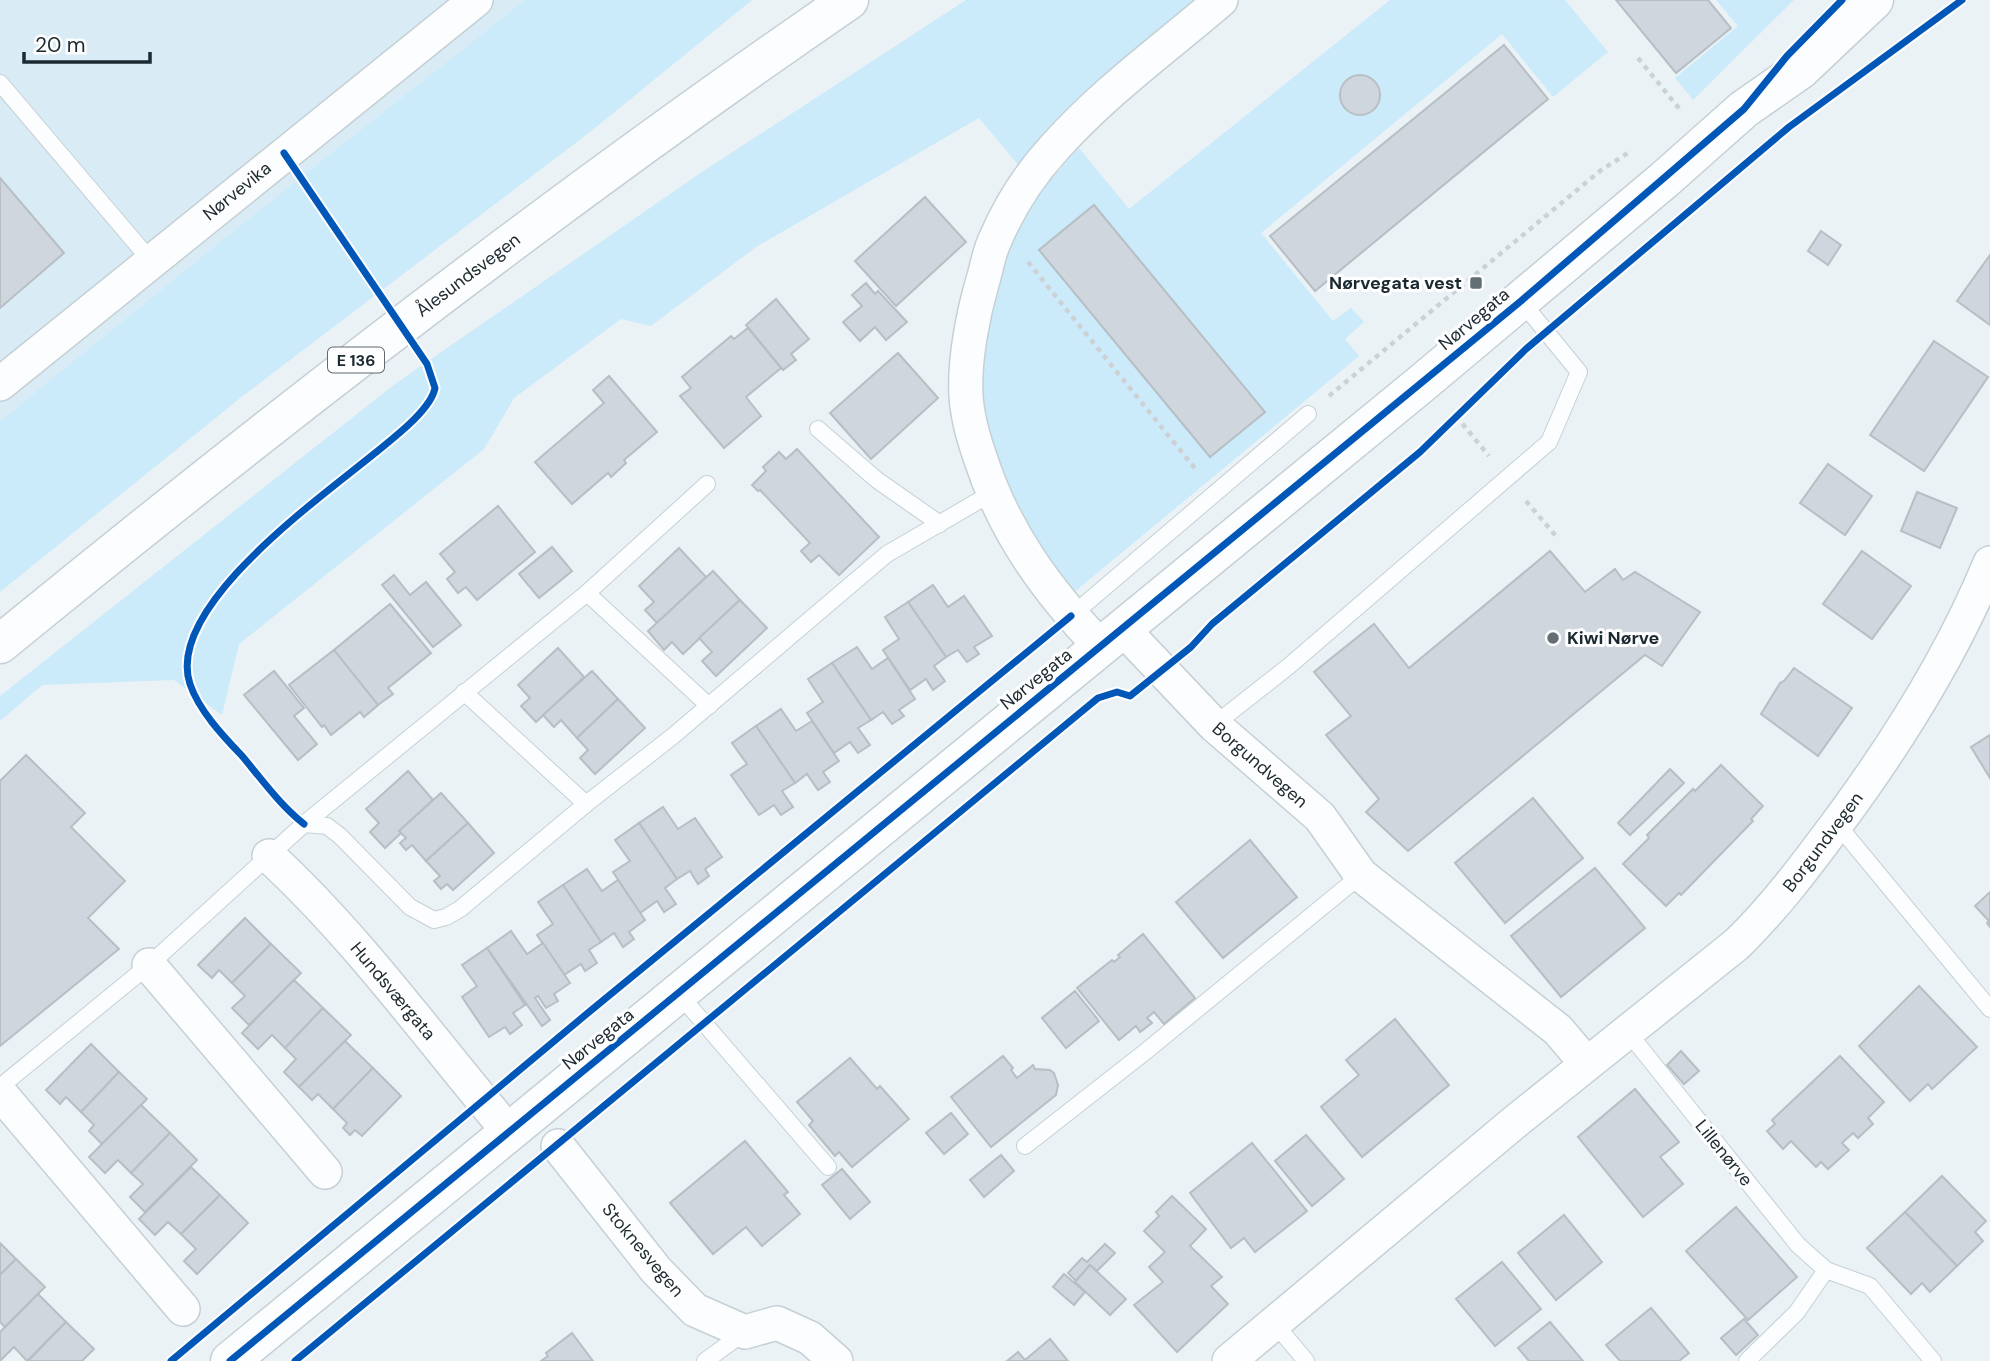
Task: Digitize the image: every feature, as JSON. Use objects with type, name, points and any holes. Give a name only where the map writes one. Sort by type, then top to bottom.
[{"type":"main road","name":"Ålesundsvegen","points":[[0,644],[267,429],[417,313],[541,220],[849,0]]},
{"type":"main road","name":"Nørvegata","points":[[1744,109],[1787,56],[1842,0]]},
{"type":"main road","name":"Nørvegata","points":[[230,1361],[1521,301],[1744,109],[1800,70],[1874,0]]},
{"type":"street","name":"Nørvevika","points":[[0,384],[476,0]]},
{"type":"street","name":"Nørvegata","points":[[1112,638],[1071,616],[1013,535],[992,493],[971,431],[966,394],[970,343],[978,297],[994,240],[1020,193],[1053,148],[1103,97],[1222,0]]},
{"type":"street","name":"Borgundvegen","points":[[1229,1361],[1586,1063],[1753,929],[1802,872],[1878,768],[1945,657],[1972,606],[1990,563]]},
{"type":"street","name":"Borgundvegen","points":[[1112,638],[1320,817],[1360,875],[1558,1030],[1586,1063]]},
{"type":"street","name":"Hundsværgata","points":[[269,856],[309,893],[378,971],[509,1132]]},
{"type":"street","points":[[149,965],[326,1172]]},
{"type":"street","points":[[0,1093],[183,1309]]},
{"type":"street","name":"Stoknesvegen","points":[[558,1146],[656,1270],[695,1310],[744,1332]]},
{"type":"street","points":[[744,1332],[777,1323],[810,1338],[836,1361]]},
{"type":"lane","points":[[0,83],[151,261]]},
{"type":"lane","points":[[1214,725],[1289,666],[1549,442],[1579,372],[1521,301]]},
{"type":"lane","points":[[1071,616],[1308,414]]},
{"type":"lane","points":[[818,429],[877,480],[940,524]]},
{"type":"lane","points":[[0,1087],[149,965],[304,824],[587,593],[708,484]]},
{"type":"lane","points":[[304,824],[327,826],[340,835],[410,907],[434,920],[446,917],[460,909],[709,706],[887,554],[992,493]]},
{"type":"lane","points":[[587,593],[709,706]]},
{"type":"lane","points":[[464,692],[586,804]]},
{"type":"lane","points":[[1837,824],[1990,1009]]},
{"type":"lane","points":[[1025,1146],[1145,1052],[1360,875]]},
{"type":"lane","points":[[678,994],[828,1167]]},
{"type":"lane","name":"Lillenørve","points":[[1627,1031],[1798,1245],[1826,1270],[1870,1286],[1933,1361]]},
{"type":"lane","points":[[1746,1361],[1797,1312],[1826,1270]]},
{"type":"lane","points":[[1275,1324],[1306,1361]]},
{"type":"lane","points":[[705,1361],[744,1332]]},
{"type":"path","points":[[1638,58],[1685,116]]},
{"type":"path","points":[[1308,414],[1600,171],[1632,150]]},
{"type":"path","points":[[1027,261],[1215,493]]},
{"type":"path","points":[[1447,425],[1466,407]]},
{"type":"shaded area","points":[[0,0],[525,0],[247,220],[0,421]]},
{"type":"shaded area","points":[[525,0],[752,0],[590,132],[244,395],[0,592],[0,421],[247,220]]},
{"type":"shaded area","points":[[966,0],[1199,0],[1020,167],[979,118],[756,247],[651,326],[621,319],[514,398],[484,449],[239,644],[222,715],[174,680],[42,685],[0,721],[0,696],[395,384],[702,172]]},
{"type":"shaded area","points":[[1390,0],[1565,0],[1608,52],[1553,97],[1502,34],[1261,233],[1333,321],[1351,308],[1364,322],[1345,339],[1359,356],[1072,594],[1052,570],[1003,488],[979,383],[992,299],[1010,245],[1039,192],[1079,148],[1129,209]]},
{"type":"shaded area","points":[[1716,0],[1794,0],[1693,100],[1675,78],[1738,26]]},
{"type":"building","points":[[1616,0],[1708,0],[1731,28],[1676,73]]},
{"type":"building","points":[[1504,45],[1548,99],[1315,291],[1270,236]]},
{"type":"building","points":[[1360,75],[1374,81],[1380,95],[1374,109],[1360,115],[1346,109],[1340,95],[1346,81]]},
{"type":"building","points":[[0,178],[64,253],[0,308]]},
{"type":"building","points":[[925,197],[966,242],[896,306],[855,261]]},
{"type":"building","points":[[1094,205],[1265,412],[1210,457],[1039,250]]},
{"type":"building","points":[[1821,231],[1841,245],[1828,265],[1808,251]]},
{"type":"building","points":[[1990,255],[1990,325],[1957,301]]},
{"type":"building","points":[[866,283],[875,294],[878,291],[907,322],[886,340],[875,327],[860,341],[843,322],[862,306],[852,295]]},
{"type":"building","points":[[776,299],[809,339],[791,354],[796,360],[783,370],[746,325]]},
{"type":"building","points":[[748,328],[781,368],[746,397],[761,416],[724,448],[680,396],[691,388],[682,377],[731,336],[734,339]]},
{"type":"building","points":[[1934,341],[1988,377],[1924,471],[1870,435]]},
{"type":"building","points":[[898,353],[938,398],[871,459],[830,413]]},
{"type":"building","points":[[609,376],[657,432],[624,460],[626,463],[611,477],[608,473],[572,504],[535,462],[604,403],[593,390]]},
{"type":"building","points":[[797,449],[879,537],[839,575],[819,555],[811,562],[801,551],[810,543],[760,490],[752,485],[766,471],[763,467],[779,452],[786,459]]},
{"type":"building","points":[[1828,464],[1872,496],[1845,535],[1800,503]]},
{"type":"building","points":[[1917,492],[1957,508],[1940,548],[1901,531]]},
{"type":"building","points":[[498,506],[535,552],[477,600],[466,587],[458,593],[447,579],[455,572],[440,554]]},
{"type":"building","points":[[552,547],[572,571],[539,598],[519,574]]},
{"type":"building","points":[[679,548],[706,577],[657,623],[645,610],[654,602],[639,586]]},
{"type":"building","points":[[1550,551],[1585,592],[1615,569],[1623,580],[1635,572],[1700,612],[1662,666],[1645,655],[1408,851],[1366,812],[1379,799],[1326,735],[1351,716],[1314,672],[1374,624],[1409,668]]},
{"type":"building","points":[[1862,551],[1911,586],[1872,639],[1823,604]]},
{"type":"building","points":[[713,571],[740,600],[683,654],[672,642],[664,650],[648,631]]},
{"type":"building","points":[[394,575],[410,595],[426,582],[461,625],[433,647],[382,585]]},
{"type":"building","points":[[933,585],[948,607],[964,596],[992,636],[974,647],[979,654],[967,662],[958,650],[946,657],[908,602]]},
{"type":"building","points":[[740,600],[767,628],[716,676],[702,661],[712,652],[699,638]]},
{"type":"building","points":[[908,602],[946,657],[934,666],[945,681],[933,690],[926,679],[910,690],[883,650],[899,639],[885,617]]},
{"type":"building","points":[[390,604],[431,653],[388,688],[393,694],[378,705],[334,650]]},
{"type":"building","points":[[857,647],[872,669],[888,658],[915,699],[899,710],[904,716],[892,724],[883,712],[871,720],[832,663]]},
{"type":"building","points":[[558,648],[584,677],[536,722],[521,706],[530,698],[518,685]]},
{"type":"building","points":[[334,650],[378,705],[364,717],[360,712],[331,735],[289,685]]},
{"type":"building","points":[[832,663],[871,720],[858,728],[870,745],[858,753],[850,742],[834,753],[807,713],[823,702],[808,679]]},
{"type":"building","points":[[1794,668],[1852,708],[1818,756],[1761,714],[1780,683]]},
{"type":"building","points":[[274,671],[304,708],[294,716],[317,744],[298,760],[244,695]]},
{"type":"building","points":[[592,671],[618,699],[577,738],[561,720],[554,727],[543,715]]},
{"type":"building","points":[[618,699],[645,728],[595,774],[580,758],[588,750],[577,738]]},
{"type":"building","points":[[781,709],[796,731],[812,721],[839,761],[823,772],[830,782],[818,790],[807,774],[795,783],[756,726]]},
{"type":"building","points":[[756,726],[795,783],[782,791],[793,807],[781,815],[774,805],[759,815],[731,775],[747,764],[732,743]]},
{"type":"building","points":[[1990,735],[1990,778],[1971,747]]},
{"type":"building","points":[[26,755],[85,813],[71,827],[125,881],[88,918],[119,949],[0,1046],[0,781]]},
{"type":"building","points":[[1721,765],[1763,806],[1751,819],[1753,821],[1681,895],[1679,893],[1666,906],[1623,864],[1649,838],[1647,835]]},
{"type":"building","points":[[1670,769],[1684,783],[1630,835],[1618,823]]},
{"type":"building","points":[[408,771],[433,800],[399,831],[401,833],[385,848],[370,832],[379,823],[366,809]]},
{"type":"building","points":[[441,793],[468,823],[426,861],[412,845],[406,850],[400,843],[406,838],[399,831]]},
{"type":"building","points":[[1533,798],[1583,858],[1505,923],[1455,863]]},
{"type":"building","points":[[663,807],[678,829],[695,818],[722,857],[705,869],[709,876],[698,884],[690,871],[677,879],[639,823]]},
{"type":"building","points":[[468,823],[494,853],[453,890],[447,884],[441,889],[434,881],[440,876],[426,861]]},
{"type":"building","points":[[639,823],[677,879],[665,888],[676,904],[664,912],[657,901],[640,913],[613,872],[630,861],[615,840]]},
{"type":"building","points":[[1250,840],[1297,897],[1223,958],[1176,902]]},
{"type":"building","points":[[1595,868],[1645,928],[1561,997],[1511,936]]},
{"type":"building","points":[[587,869],[602,891],[618,880],[645,920],[629,932],[634,939],[623,947],[614,933],[601,942],[563,885]]},
{"type":"building","points":[[563,885],[601,942],[589,950],[597,963],[585,971],[581,964],[564,975],[537,935],[553,924],[538,902]]},
{"type":"building","points":[[1990,892],[1990,927],[1987,923],[1989,921],[1975,906]]},
{"type":"building","points":[[245,918],[271,944],[232,983],[219,970],[212,978],[198,965]]},
{"type":"building","points":[[511,931],[527,954],[543,943],[570,983],[554,994],[558,1001],[546,1008],[538,996],[535,998],[550,1020],[542,1026],[487,948]]},
{"type":"building","points":[[1143,934],[1195,998],[1164,1024],[1154,1012],[1147,1018],[1152,1023],[1140,1032],[1136,1026],[1119,1040],[1077,988],[1112,960],[1114,962],[1120,957],[1118,955]]},
{"type":"building","points":[[271,944],[301,973],[249,1025],[232,1008],[245,996],[232,983]]},
{"type":"building","points":[[487,948],[525,1005],[513,1013],[522,1025],[510,1034],[505,1027],[489,1037],[462,997],[477,986],[462,965]]},
{"type":"building","points":[[294,980],[323,1008],[285,1048],[272,1035],[258,1049],[242,1033]]},
{"type":"building","points":[[1919,986],[1977,1047],[1932,1089],[1928,1084],[1910,1101],[1859,1046]]},
{"type":"building","points":[[1075,991],[1099,1021],[1066,1048],[1042,1018]]},
{"type":"building","points":[[323,1008],[351,1035],[299,1087],[284,1072],[296,1059],[285,1048]]},
{"type":"building","points":[[1395,1019],[1449,1085],[1362,1157],[1321,1107],[1359,1075],[1346,1060]]},
{"type":"building","points":[[345,1041],[373,1068],[333,1109],[318,1094],[312,1100],[299,1087]]},
{"type":"building","points":[[91,1044],[119,1072],[81,1112],[66,1097],[60,1104],[46,1090]]},
{"type":"building","points":[[1681,1051],[1699,1071],[1684,1084],[1667,1065]]},
{"type":"building","points":[[1003,1056],[1017,1078],[1033,1065],[1035,1069],[1050,1070],[1054,1073],[1058,1085],[1056,1095],[991,1147],[951,1097]]},
{"type":"building","points":[[1840,1056],[1884,1102],[1868,1118],[1873,1124],[1858,1138],[1853,1133],[1842,1143],[1849,1150],[1828,1169],[1821,1162],[1816,1167],[1791,1141],[1783,1149],[1767,1131],[1775,1124],[1772,1120]]},
{"type":"building","points":[[850,1058],[877,1089],[880,1086],[909,1119],[852,1167],[839,1152],[835,1156],[809,1125],[813,1121],[797,1102]]},
{"type":"building","points":[[373,1068],[401,1096],[362,1136],[355,1130],[350,1135],[343,1128],[347,1123],[333,1109]]},
{"type":"building","points":[[119,1072],[147,1099],[102,1144],[89,1131],[94,1125],[81,1112]]},
{"type":"building","points":[[1635,1089],[1679,1142],[1660,1157],[1683,1184],[1643,1217],[1578,1137]]},
{"type":"building","points":[[141,1105],[170,1133],[131,1173],[118,1160],[105,1173],[89,1157]]},
{"type":"building","points":[[951,1113],[968,1134],[944,1154],[926,1133]]},
{"type":"building","points":[[170,1133],[197,1160],[145,1212],[130,1197],[143,1184],[131,1173]]},
{"type":"building","points":[[1306,1135],[1344,1179],[1312,1206],[1275,1161]]},
{"type":"building","points":[[745,1141],[788,1192],[784,1195],[800,1214],[762,1246],[746,1227],[713,1254],[670,1203]]},
{"type":"building","points":[[1252,1143],[1307,1211],[1255,1252],[1244,1238],[1231,1248],[1190,1193]]},
{"type":"building","points":[[1001,1155],[1014,1171],[984,1197],[970,1180]]},
{"type":"building","points":[[191,1167],[220,1195],[181,1234],[168,1222],[155,1235],[139,1219]]},
{"type":"building","points":[[842,1169],[870,1202],[850,1219],[822,1185]]},
{"type":"building","points":[[1942,1176],[1986,1221],[1975,1232],[1983,1241],[1957,1266],[1905,1212]]},
{"type":"building","points":[[220,1195],[248,1223],[197,1274],[184,1261],[196,1249],[181,1234]]},
{"type":"building","points":[[1172,1196],[1206,1229],[1190,1246],[1222,1277],[1211,1286],[1228,1304],[1177,1352],[1134,1305],[1163,1282],[1149,1267],[1165,1252],[1144,1231],[1159,1216],[1156,1212]]},
{"type":"building","points":[[1736,1207],[1797,1277],[1748,1320],[1686,1251]]},
{"type":"building","points":[[1905,1212],[1957,1266],[1930,1292],[1922,1283],[1911,1294],[1867,1248]]},
{"type":"building","points":[[1564,1215],[1602,1262],[1556,1300],[1518,1253]]},
{"type":"building","points":[[0,1243],[16,1259],[0,1275]]},
{"type":"building","points":[[1105,1244],[1115,1253],[1097,1271],[1090,1265],[1076,1281],[1068,1273],[1082,1258],[1087,1262]]},
{"type":"building","points":[[16,1259],[45,1287],[5,1327],[0,1322],[0,1275]]},
{"type":"building","points":[[1502,1262],[1541,1309],[1495,1346],[1456,1299]]},
{"type":"building","points":[[1090,1265],[1126,1299],[1110,1315],[1075,1282]]},
{"type":"building","points":[[1064,1274],[1085,1292],[1074,1305],[1053,1287]]},
{"type":"building","points":[[38,1294],[66,1322],[27,1361],[14,1347],[0,1361],[0,1332]]},
{"type":"building","points":[[1651,1308],[1689,1353],[1679,1361],[1620,1361],[1606,1345]]},
{"type":"building","points":[[1744,1319],[1758,1335],[1736,1355],[1721,1338]]},
{"type":"building","points":[[66,1322],[94,1349],[82,1361],[28,1361]]},
{"type":"building","points":[[1550,1322],[1583,1361],[1529,1361],[1518,1348]]},
{"type":"building","points":[[572,1333],[593,1361],[541,1361],[548,1356],[546,1353]]},
{"type":"building","points":[[1050,1339],[1068,1361],[1007,1361],[1018,1352],[1025,1360]]},
{"type":"cycle path","points":[[230,1361],[1521,301],[1744,109],[1787,56],[1842,0]]},
{"type":"cycle path","points":[[295,1361],[1098,698],[1117,692],[1130,696],[1191,647],[1212,624],[1420,452],[1526,349],[1789,127],[1962,0]]},
{"type":"cycle path","points":[[284,153],[427,364],[435,388],[432,397],[410,424],[320,496],[253,556],[223,588],[201,621],[188,654],[190,684],[206,714],[280,801],[304,824]]},
{"type":"cycle path","points":[[171,1361],[589,1012],[1071,616]]},
{"type":"place","name":"Nørvegata vest","points":[[1476,283]]},
{"type":"place","name":"Kiwi Nørve","points":[[1553,638]]}]
